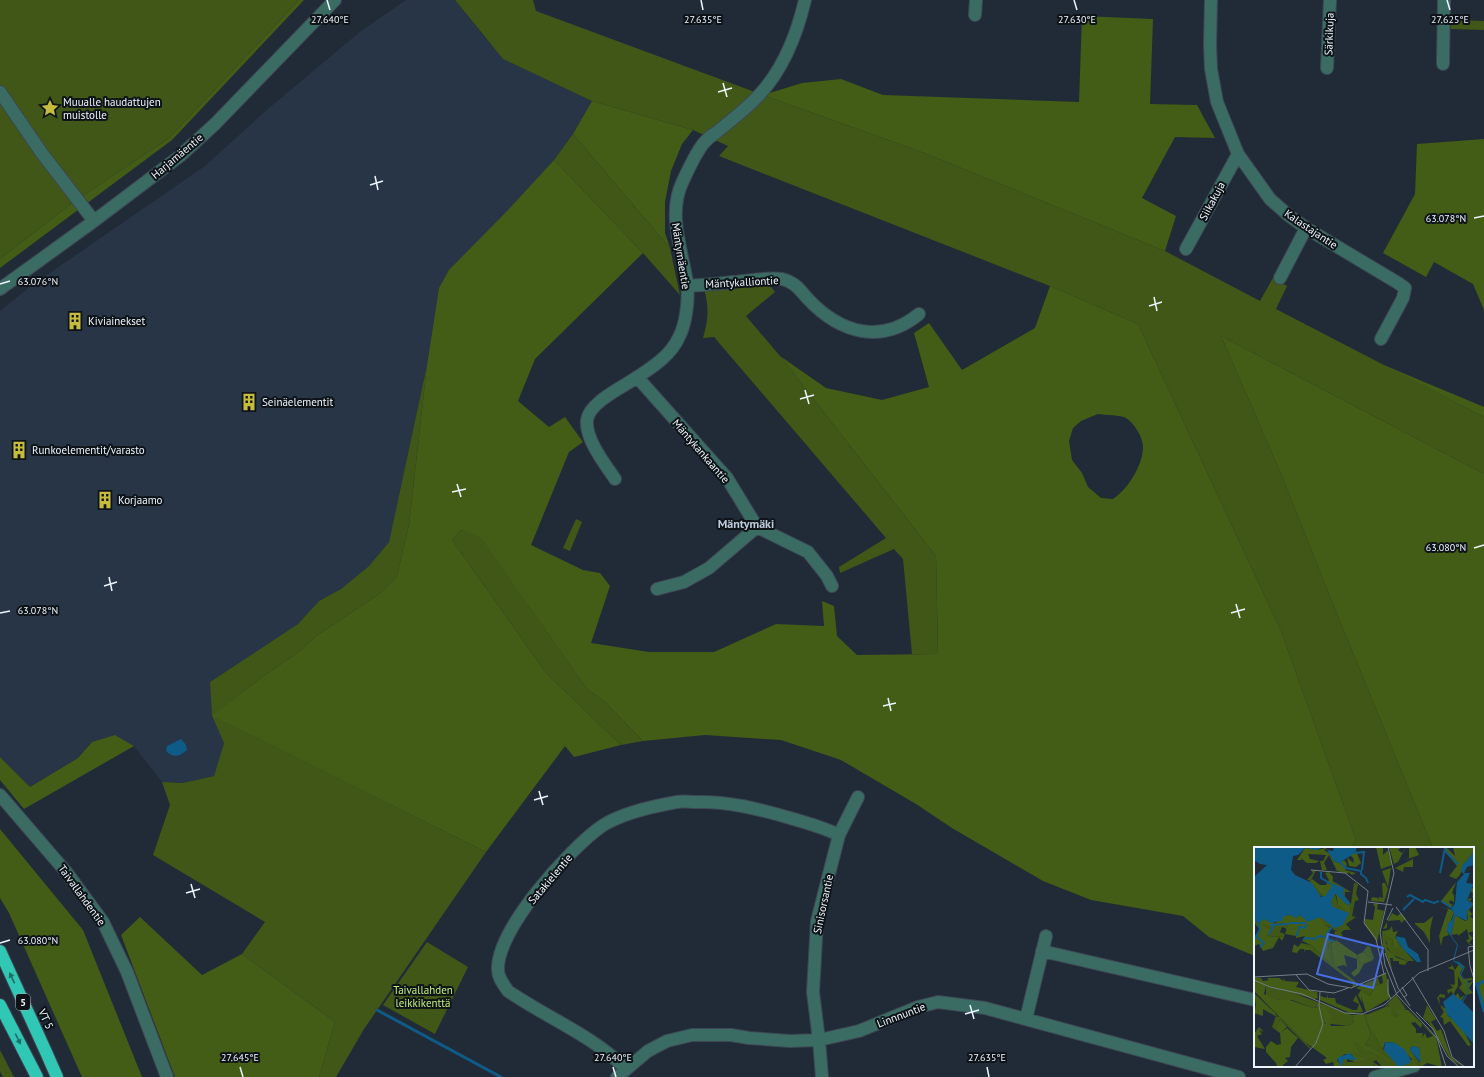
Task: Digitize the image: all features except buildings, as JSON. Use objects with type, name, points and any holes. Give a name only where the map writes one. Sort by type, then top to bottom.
[{"type":"highway","name":"VT 5","points":[[0,951],[56,1077]]},
{"type":"highway","name":"5","points":[[0,1005],[37,1077]]},
{"type":"street","name":"Harjamäentie","points":[[0,289],[180,156],[215,124],[335,0]]},
{"type":"street","name":"Mäntymäentie","points":[[615,479],[594,448],[587,420],[590,412],[596,404],[637,377],[667,355],[674,347],[685,323],[688,286],[675,218],[681,184],[704,143],[760,95],[775,75],[788,52],[805,0]]},
{"type":"street","points":[[974,15],[976,0]]},
{"type":"street","name":"Kalastajantie","points":[[1212,0],[1210,45],[1211,69],[1217,102],[1238,154],[1270,199],[1306,228],[1405,288],[1403,298],[1381,340]]},
{"type":"street","name":"Särkikuja","points":[[1327,68],[1330,0]]},
{"type":"street","points":[[1443,64],[1444,0]]},
{"type":"street","points":[[0,92],[41,152],[94,221]]},
{"type":"street","name":"Siikakuja","points":[[1186,249],[1238,154]]},
{"type":"street","points":[[1280,278],[1306,228]]},
{"type":"street","name":"Mäntykalliontie","points":[[688,286],[765,279],[782,279],[801,289],[808,299],[842,326],[860,330],[881,332],[909,322],[919,314]]},
{"type":"street","name":"Mäntykankaantie","points":[[637,377],[727,478],[757,527]]},
{"type":"street","points":[[657,589],[684,582],[709,568],[757,527],[808,552],[827,576],[832,586]]},
{"type":"street","name":"Taivallahdentie","points":[[0,795],[67,873],[103,922],[127,972],[167,1077]]},
{"type":"street","name":"Sinisorsantie","points":[[822,1077],[813,992],[817,921],[839,835],[858,797]]},
{"type":"street","name":"Satakielentie","points":[[621,1073],[616,1060],[595,1044],[508,991],[497,972],[498,959],[501,949],[517,920],[540,889],[568,856],[603,826],[642,810],[679,802],[717,802],[758,808],[826,828],[839,835]]},
{"type":"street","points":[[1026,1019],[1046,936]]},
{"type":"street","points":[[1042,951],[1254,1000]]},
{"type":"street","name":"Linnnuntie","points":[[621,1073],[648,1051],[667,1041],[692,1035],[731,1035],[790,1041],[819,1040],[859,1031],[918,1007],[938,1002],[984,1008],[1239,1077]]},
{"type":"street","points":[[1375,1077],[1410,1067]]},
{"type":"shaded area","points":[[406,0],[455,0],[490,44],[592,101],[573,134],[554,160],[439,288],[427,365],[389,542],[369,566],[341,589],[319,601],[298,624],[210,682],[212,716],[224,743],[214,776],[183,783],[162,782],[134,746],[115,735],[92,742],[78,758],[30,787],[0,757],[0,311],[31,286],[205,166],[269,108],[361,31]]},
{"type":"green space","points":[[0,0],[299,0],[169,138],[71,204],[0,259]]},
{"type":"green space","points":[[299,0],[304,0],[172,140],[0,268],[0,259],[71,204],[169,138]]},
{"type":"green space","points":[[455,0],[533,0],[536,11],[927,154],[1165,251],[1260,301],[1273,278],[1287,286],[1276,309],[1484,417],[1484,474],[1221,336],[1282,476],[1433,847],[1352,847],[1356,840],[1281,631],[1138,324],[1050,286],[719,156],[728,146],[693,130],[592,101],[503,59]]},
{"type":"green space","points":[[1082,16],[1153,19],[1150,104],[1197,105],[1215,138],[1175,137],[1142,198],[1176,216],[1165,251],[927,154],[763,95],[802,83],[841,79],[883,95],[1079,102]]},
{"type":"green space","points":[[1451,20],[1484,21],[1484,30],[1451,29]]},
{"type":"green space","points":[[592,101],[693,130],[682,144],[671,171],[665,202],[665,233],[670,248],[573,134]]},
{"type":"green space","points":[[573,134],[670,248],[680,295],[643,253],[554,160]]},
{"type":"green space","points":[[1484,139],[1484,310],[1473,284],[1434,262],[1426,277],[1383,253],[1415,194],[1417,144]]},
{"type":"green space","points":[[554,160],[643,253],[535,359],[518,401],[549,427],[565,417],[583,442],[569,452],[531,545],[583,570],[600,573],[610,586],[591,643],[649,652],[714,652],[776,624],[824,626],[822,601],[834,606],[837,636],[857,655],[938,654],[936,556],[780,356],[826,388],[882,400],[929,387],[914,333],[929,323],[962,370],[1035,328],[1050,286],[1138,324],[1281,631],[1356,840],[1352,847],[1254,847],[1254,956],[1209,937],[1183,916],[1091,900],[1043,881],[952,828],[916,804],[841,760],[781,740],[705,735],[643,741],[604,701],[587,689],[481,538],[461,530],[452,540],[546,673],[621,745],[574,757],[565,746],[486,852],[212,716],[262,677],[296,654],[319,634],[379,594],[397,576],[409,525],[427,365],[439,288],[449,270],[509,209]],"holes":[[[1098,414],[1126,418],[1138,431],[1143,443],[1142,454],[1134,476],[1119,495],[1113,499],[1101,498],[1088,487],[1082,473],[1072,460],[1069,441],[1073,428],[1081,421]]]},
{"type":"green space","points":[[765,279],[775,292],[746,316],[780,356],[936,556],[938,654],[912,654],[903,559],[894,549],[840,573],[839,567],[886,538],[714,337],[703,338],[708,312],[703,285]]},
{"type":"green space","points":[[1221,336],[1484,474],[1484,1011],[1477,985],[1474,983],[1474,847],[1433,847],[1282,476]]},
{"type":"green space","points":[[1379,363],[1484,407],[1484,417]]},
{"type":"green space","points":[[427,365],[409,525],[397,576],[379,594],[319,634],[296,654],[262,677],[213,716],[486,852],[364,1029],[336,1077],[319,1077],[335,1022],[242,954],[265,922],[153,855],[170,805],[162,782],[183,783],[214,776],[224,743],[212,716],[210,682],[298,624],[319,601],[341,589],[369,566],[389,542]]},
{"type":"green space","points":[[576,519],[582,522],[570,551],[563,548]]},
{"type":"green space","points":[[461,530],[481,537],[587,689],[604,701],[643,741],[621,745],[546,673],[452,540]]},
{"type":"green space","points":[[115,735],[134,746],[24,809],[0,780],[0,757],[30,787],[78,758],[92,742]]},
{"type":"green space","points":[[0,829],[83,930],[142,1077],[82,1077],[9,913],[0,898]]},
{"type":"green space","points":[[140,917],[202,975],[242,954],[335,1022],[319,1077],[175,1077],[121,935]]},
{"type":"green space","name":"Taivallahden leikkikenttä","points":[[427,942],[468,967],[435,1034],[383,1005]]},
{"type":"green space","points":[[0,1050],[14,1077],[3,1077],[0,1072]]},
{"type":"water","points":[[181,739],[186,745],[187,750],[177,756],[169,754],[166,751],[167,746]]},
{"type":"waterway","points":[[1477,985],[1484,981]]},
{"type":"waterway","points":[[1474,983],[1477,985],[1484,1011]]},
{"type":"waterway","points":[[377,1010],[501,1077]]},
{"type":"place","name":"Muualle haudattujen muistolle","points":[[50,108]]},
{"type":"place","name":"Kiviainekset","points":[[75,321]]},
{"type":"place","name":"Seinäelementit","points":[[249,402]]},
{"type":"place","name":"Runkoelementit/varasto","points":[[19,450]]},
{"type":"place","name":"Korjaamo","points":[[105,500]]},
{"type":"district","name":"Mäntymäki","points":[[746,523]]}]
